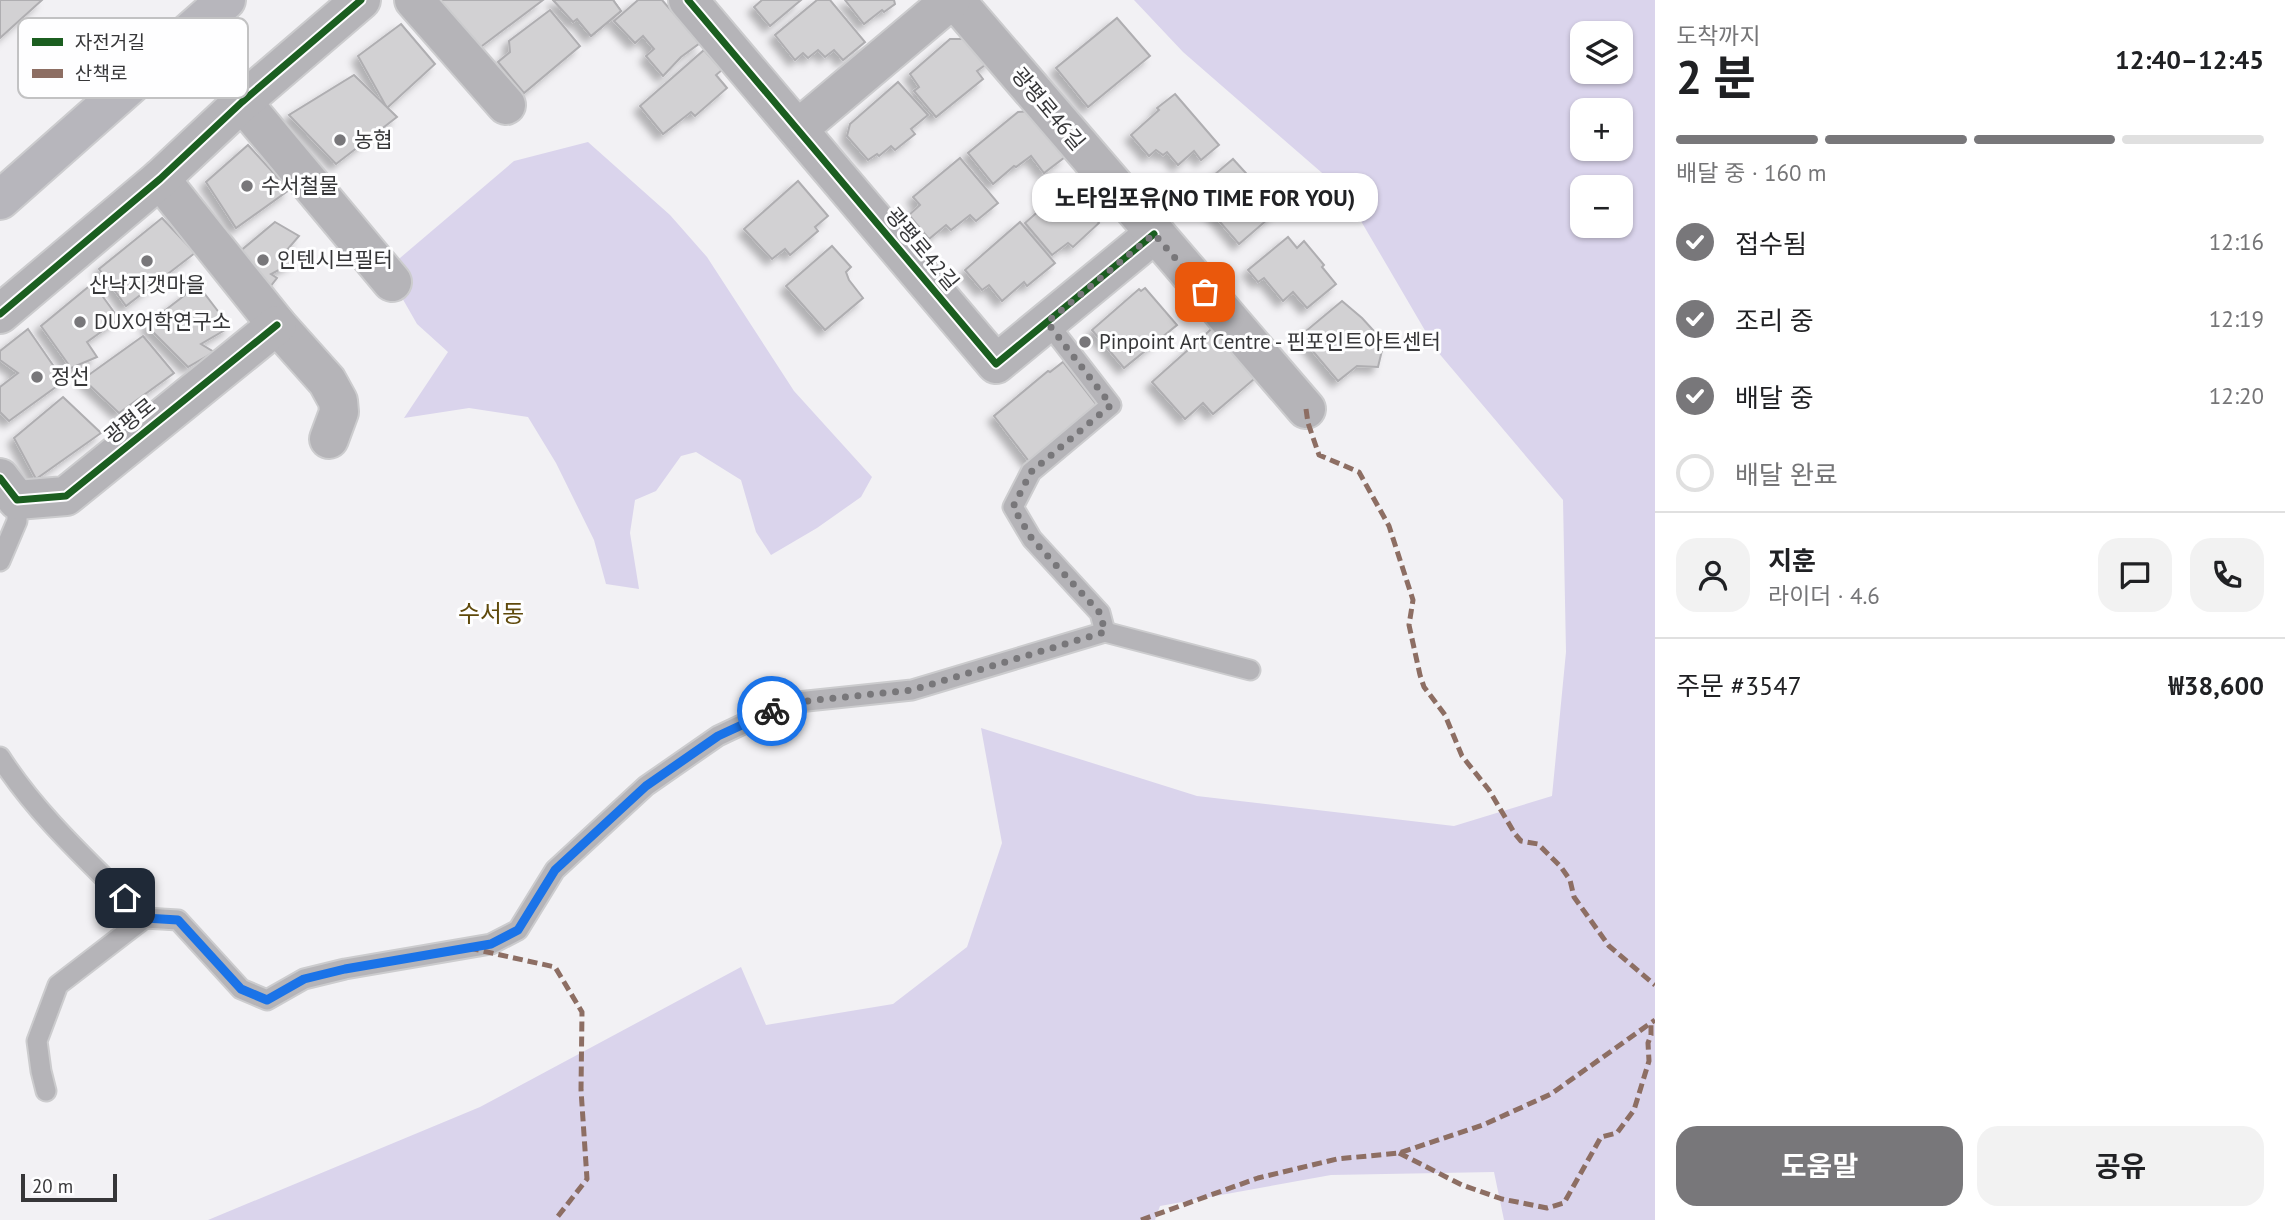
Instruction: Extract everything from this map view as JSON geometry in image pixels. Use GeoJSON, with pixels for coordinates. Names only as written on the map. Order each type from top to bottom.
{"type":"FeatureCollection","features":[{"type":"Feature","properties":{"kind":"main road"},"geometry":{"type":"LineString","coordinates":[[206,18],[226,0]]}},
{"type":"Feature","properties":{"kind":"main road"},"geometry":{"type":"LineString","coordinates":[[0,200],[115,98]]}},
{"type":"Feature","properties":{"kind":"street"},"geometry":{"type":"LineString","coordinates":[[248,97],[361,0]]}},
{"type":"Feature","properties":{"kind":"street"},"geometry":{"type":"LineString","coordinates":[[414,0],[506,105]]}},
{"type":"Feature","properties":{"kind":"street","name":"광평로42길"},"geometry":{"type":"LineString","coordinates":[[688,0],[996,364],[1154,234]]}},
{"type":"Feature","properties":{"kind":"street"},"geometry":{"type":"LineString","coordinates":[[798,129],[953,0]]}},
{"type":"Feature","properties":{"kind":"street","name":"광평로46길"},"geometry":{"type":"LineString","coordinates":[[953,0],[1306,409]]}},
{"type":"Feature","properties":{"kind":"street"},"geometry":{"type":"LineString","coordinates":[[0,314],[160,179],[247,98]]}},
{"type":"Feature","properties":{"kind":"street"},"geometry":{"type":"LineString","coordinates":[[242,102],[392,282]]}},
{"type":"Feature","properties":{"kind":"street"},"geometry":{"type":"LineString","coordinates":[[160,179],[276,325],[327,381],[338,401],[339,412],[329,439]]}},
{"type":"Feature","properties":{"kind":"street","name":"광평로"},"geometry":{"type":"LineString","coordinates":[[9,489],[66,496],[276,325]]}},
{"type":"Feature","properties":{"kind":"lane"},"geometry":{"type":"LineString","coordinates":[[1047,322],[1111,405],[1031,472],[1013,507],[1032,539],[1100,613],[1105,632]]}},
{"type":"Feature","properties":{"kind":"lane"},"geometry":{"type":"LineString","coordinates":[[0,561],[17,521],[9,489]]}},
{"type":"Feature","properties":{"kind":"lane"},"geometry":{"type":"LineString","coordinates":[[46,1090],[37,1041],[58,985],[145,918],[178,920],[241,989],[267,1000],[304,979],[335,971],[491,944],[518,930],[555,870],[646,786],[718,736],[788,703],[912,690],[1105,632],[1251,670]]}},
{"type":"Feature","properties":{"kind":"lane"},"geometry":{"type":"LineString","coordinates":[[0,757],[11,775],[47,818],[145,918]]}},
{"type":"Feature","properties":{"kind":"shaded area"},"geometry":{"type":"Polygon","coordinates":[[[1134,0],[1655,0],[1655,1220],[1504,1220],[1494,1172],[1331,1175],[1160,1206],[1155,1220],[208,1220],[480,1107],[741,967],[766,1025],[893,1004],[967,947],[1002,843],[981,728],[1197,796],[1454,826],[1552,796],[1566,652],[1563,500],[1437,351],[1344,192],[1183,52],[1134,0]]]}},
{"type":"Feature","properties":{"kind":"shaded area"},"geometry":{"type":"Polygon","coordinates":[[[588,142],[670,215],[707,257],[794,391],[872,477],[861,497],[817,528],[771,555],[756,532],[741,480],[696,452],[681,456],[656,491],[635,500],[630,533],[639,589],[606,584],[594,540],[556,463],[528,417],[469,408],[404,418],[448,352],[417,324],[389,275],[400,258],[514,161],[588,142]]]}},
{"type":"Feature","properties":{"kind":"building"},"geometry":{"type":"Polygon","coordinates":[[[0,0],[42,0],[22,18],[18,18],[18,22],[0,38],[0,0]]]}},
{"type":"Feature","properties":{"kind":"building"},"geometry":{"type":"Polygon","coordinates":[[[432,0],[543,0],[478,49],[432,0]]]}},
{"type":"Feature","properties":{"kind":"building"},"geometry":{"type":"Polygon","coordinates":[[[553,0],[613,0],[621,11],[591,36],[577,19],[573,22],[553,0]]]}},
{"type":"Feature","properties":{"kind":"building"},"geometry":{"type":"Polygon","coordinates":[[[553,0],[613,0],[621,11],[591,36],[577,19],[573,22],[553,0]]]}},
{"type":"Feature","properties":{"kind":"building"},"geometry":{"type":"Polygon","coordinates":[[[638,0],[662,0],[700,43],[681,57],[663,76],[646,56],[654,49],[643,36],[635,43],[614,21],[638,0]]]}},
{"type":"Feature","properties":{"kind":"building"},"geometry":{"type":"Polygon","coordinates":[[[762,0],[801,0],[770,26],[754,7],[762,0]]]}},
{"type":"Feature","properties":{"kind":"building"},"geometry":{"type":"Polygon","coordinates":[[[817,0],[830,0],[865,42],[843,60],[834,50],[825,57],[818,50],[808,58],[803,53],[795,60],[775,35],[817,0]]]}},
{"type":"Feature","properties":{"kind":"building"},"geometry":{"type":"Polygon","coordinates":[[[845,0],[894,0],[895,4],[864,24],[845,0]]]}},
{"type":"Feature","properties":{"kind":"building"},"geometry":{"type":"Polygon","coordinates":[[[550,10],[580,46],[524,93],[498,62],[510,52],[509,41],[550,10]]]}},
{"type":"Feature","properties":{"kind":"building"},"geometry":{"type":"Polygon","coordinates":[[[1117,18],[1150,56],[1088,107],[1056,68],[1117,18]]]}},
{"type":"Feature","properties":{"kind":"building"},"geometry":{"type":"Polygon","coordinates":[[[401,24],[435,64],[387,108],[358,56],[401,24]]]}},
{"type":"Feature","properties":{"kind":"building"},"geometry":{"type":"Polygon","coordinates":[[[950,39],[968,39],[992,60],[977,71],[983,79],[936,117],[914,91],[919,87],[910,74],[950,39]]]}},
{"type":"Feature","properties":{"kind":"building"},"geometry":{"type":"Polygon","coordinates":[[[704,50],[722,70],[716,75],[727,88],[695,116],[691,112],[663,134],[640,106],[704,50]]]}},
{"type":"Feature","properties":{"kind":"building","name":"농협"},"geometry":{"type":"Polygon","coordinates":[[[354,75],[397,117],[336,164],[289,115],[354,75]]]}},
{"type":"Feature","properties":{"kind":"building"},"geometry":{"type":"Polygon","coordinates":[[[898,82],[928,115],[911,129],[915,134],[895,150],[891,146],[879,156],[877,154],[868,160],[847,136],[850,124],[898,82]]]}},
{"type":"Feature","properties":{"kind":"building"},"geometry":{"type":"Polygon","coordinates":[[[1175,94],[1219,145],[1201,160],[1194,151],[1178,165],[1167,152],[1163,155],[1156,150],[1149,156],[1131,135],[1175,94]]]}},
{"type":"Feature","properties":{"kind":"building"},"geometry":{"type":"Polygon","coordinates":[[[1032,111],[1065,157],[1044,173],[1031,156],[993,184],[968,153],[1018,112],[1032,111]]]}},
{"type":"Feature","properties":{"kind":"building","name":"수서철물"},"geometry":{"type":"Polygon","coordinates":[[[248,145],[289,190],[236,228],[206,182],[248,145]]]}},
{"type":"Feature","properties":{"kind":"building"},"geometry":{"type":"Polygon","coordinates":[[[960,158],[998,203],[976,221],[970,215],[951,230],[946,225],[929,239],[909,215],[920,205],[913,197],[960,158]]]}},
{"type":"Feature","properties":{"kind":"building"},"geometry":{"type":"Polygon","coordinates":[[[1233,159],[1254,182],[1252,186],[1275,213],[1239,244],[1194,192],[1233,159]]]}},
{"type":"Feature","properties":{"kind":"building"},"geometry":{"type":"Polygon","coordinates":[[[1086,180],[1108,207],[1095,218],[1099,223],[1073,247],[1068,243],[1052,255],[1025,223],[1069,184],[1074,190],[1086,180]]]}},
{"type":"Feature","properties":{"kind":"building"},"geometry":{"type":"Polygon","coordinates":[[[798,181],[828,216],[815,227],[818,231],[790,255],[785,249],[772,259],[744,229],[798,181]]]}},
{"type":"Feature","properties":{"kind":"building","name":"산낙지갯마을"},"geometry":{"type":"Polygon","coordinates":[[[162,218],[195,253],[126,306],[99,269],[162,218]]]}},
{"type":"Feature","properties":{"kind":"building","name":"인텐시브필터"},"geometry":{"type":"Polygon","coordinates":[[[275,222],[299,236],[286,251],[294,262],[271,274],[277,278],[263,296],[232,258],[275,222]]]}},
{"type":"Feature","properties":{"kind":"building"},"geometry":{"type":"Polygon","coordinates":[[[1020,222],[1055,263],[1027,286],[1024,282],[1002,301],[989,285],[982,290],[965,270],[1020,222]]]}},
{"type":"Feature","properties":{"kind":"building"},"geometry":{"type":"Polygon","coordinates":[[[1288,237],[1297,248],[1304,241],[1336,284],[1307,308],[1293,292],[1283,301],[1264,278],[1258,282],[1248,270],[1288,237]]]}},
{"type":"Feature","properties":{"kind":"building"},"geometry":{"type":"Polygon","coordinates":[[[832,246],[851,267],[846,272],[849,280],[863,298],[825,330],[786,286],[832,246]]]}},
{"type":"Feature","properties":{"kind":"building","name":"DUX어학연구소"},"geometry":{"type":"Polygon","coordinates":[[[93,283],[119,319],[87,342],[97,357],[71,368],[41,326],[93,283]]]}},
{"type":"Feature","properties":{"kind":"building"},"geometry":{"type":"Polygon","coordinates":[[[198,285],[230,327],[201,344],[214,352],[188,367],[146,325],[198,285]]]}},
{"type":"Feature","properties":{"kind":"building"},"geometry":{"type":"Polygon","coordinates":[[[1145,288],[1177,325],[1124,368],[1092,330],[1139,289],[1141,291],[1145,288]]]}},
{"type":"Feature","properties":{"kind":"building"},"geometry":{"type":"Polygon","coordinates":[[[1342,301],[1384,342],[1378,367],[1357,366],[1338,381],[1300,336],[1342,301]]]}},
{"type":"Feature","properties":{"kind":"building"},"geometry":{"type":"Polygon","coordinates":[[[1217,324],[1260,374],[1213,414],[1203,403],[1185,419],[1152,382],[1217,324]]]}},
{"type":"Feature","properties":{"kind":"building","name":"정선"},"geometry":{"type":"Polygon","coordinates":[[[28,329],[64,381],[9,421],[0,412],[0,387],[18,373],[0,360],[0,351],[28,329]]]}},
{"type":"Feature","properties":{"kind":"building"},"geometry":{"type":"Polygon","coordinates":[[[143,336],[174,373],[119,413],[83,379],[143,336]]]}},
{"type":"Feature","properties":{"kind":"building"},"geometry":{"type":"Polygon","coordinates":[[[1063,362],[1099,408],[1031,464],[994,416],[1048,371],[1063,362]]]}},
{"type":"Feature","properties":{"kind":"building"},"geometry":{"type":"Polygon","coordinates":[[[63,397],[101,433],[36,479],[14,438],[63,397]]]}},
{"type":"Feature","properties":{"kind":"marked path"},"geometry":{"type":"LineString","coordinates":[[1306,409],[1319,455],[1359,472],[1389,526],[1413,600],[1409,625],[1420,675],[1424,687],[1445,715],[1462,756],[1489,790],[1521,841],[1538,844],[1561,867],[1570,880],[1574,897],[1609,946],[1655,985]]}},
{"type":"Feature","properties":{"kind":"marked path"},"geometry":{"type":"LineString","coordinates":[[469,948],[555,967],[582,1012],[581,1090],[587,1179],[555,1220]]}},
{"type":"Feature","properties":{"kind":"marked path"},"geometry":{"type":"LineString","coordinates":[[1141,1220],[1258,1178],[1337,1159],[1399,1153],[1483,1125],[1551,1094],[1655,1020]]}},
{"type":"Feature","properties":{"kind":"marked path"},"geometry":{"type":"LineString","coordinates":[[1399,1153],[1462,1185],[1502,1199],[1547,1208],[1564,1203],[1601,1137],[1617,1133],[1634,1110],[1649,1061],[1651,1023]]}},
{"type":"Feature","properties":{"kind":"cycle path"},"geometry":{"type":"LineString","coordinates":[[248,97],[361,0]]}},
{"type":"Feature","properties":{"kind":"cycle path"},"geometry":{"type":"LineString","coordinates":[[688,0],[996,364],[1154,234]]}},
{"type":"Feature","properties":{"kind":"cycle path"},"geometry":{"type":"LineString","coordinates":[[0,314],[160,179],[247,98]]}},
{"type":"Feature","properties":{"kind":"cycle path"},"geometry":{"type":"LineString","coordinates":[[0,478],[17,500],[66,496],[277,325]]}},
{"type":"Feature","properties":{"kind":"way so far"},"geometry":{"type":"LineString","coordinates":[[772,711],[788,703],[912,690],[1105,632],[1100,613],[1032,539],[1013,507],[1031,472],[1111,405],[1047,322],[1154,234],[1205,292]]}},
{"type":"Feature","properties":{"kind":"place","name":"농협"},"geometry":{"type":"Point","coordinates":[340,140]}},
{"type":"Feature","properties":{"kind":"place","name":"수서철물"},"geometry":{"type":"Point","coordinates":[247,186]}},
{"type":"Feature","properties":{"kind":"place","name":"인텐시브필터"},"geometry":{"type":"Point","coordinates":[263,260]}},
{"type":"Feature","properties":{"kind":"place","name":"산낙지갯마을"},"geometry":{"type":"Point","coordinates":[147,261]}},
{"type":"Feature","properties":{"kind":"place","name":"노타임포유(NO TIME FOR YOU)"},"geometry":{"type":"Point","coordinates":[1205,292]}},
{"type":"Feature","properties":{"kind":"place","name":"DUX어학연구소"},"geometry":{"type":"Point","coordinates":[80,322]}},
{"type":"Feature","properties":{"kind":"place","name":"Pinpoint Art Centre - 핀포인트아트센터"},"geometry":{"type":"Point","coordinates":[1085,342]}},
{"type":"Feature","properties":{"kind":"place","name":"정선"},"geometry":{"type":"Point","coordinates":[37,377]}},
{"type":"Feature","properties":{"kind":"district","name":"수서동"},"geometry":{"type":"Point","coordinates":[491,614]}},
{"type":"Feature","properties":{"kind":"route"},"geometry":{"type":"LineString","coordinates":[[125,898],[145,918],[178,920],[241,989],[267,1000],[304,979],[345,969],[491,944],[518,930],[555,870],[646,786],[718,736],[772,711]]}}]}
